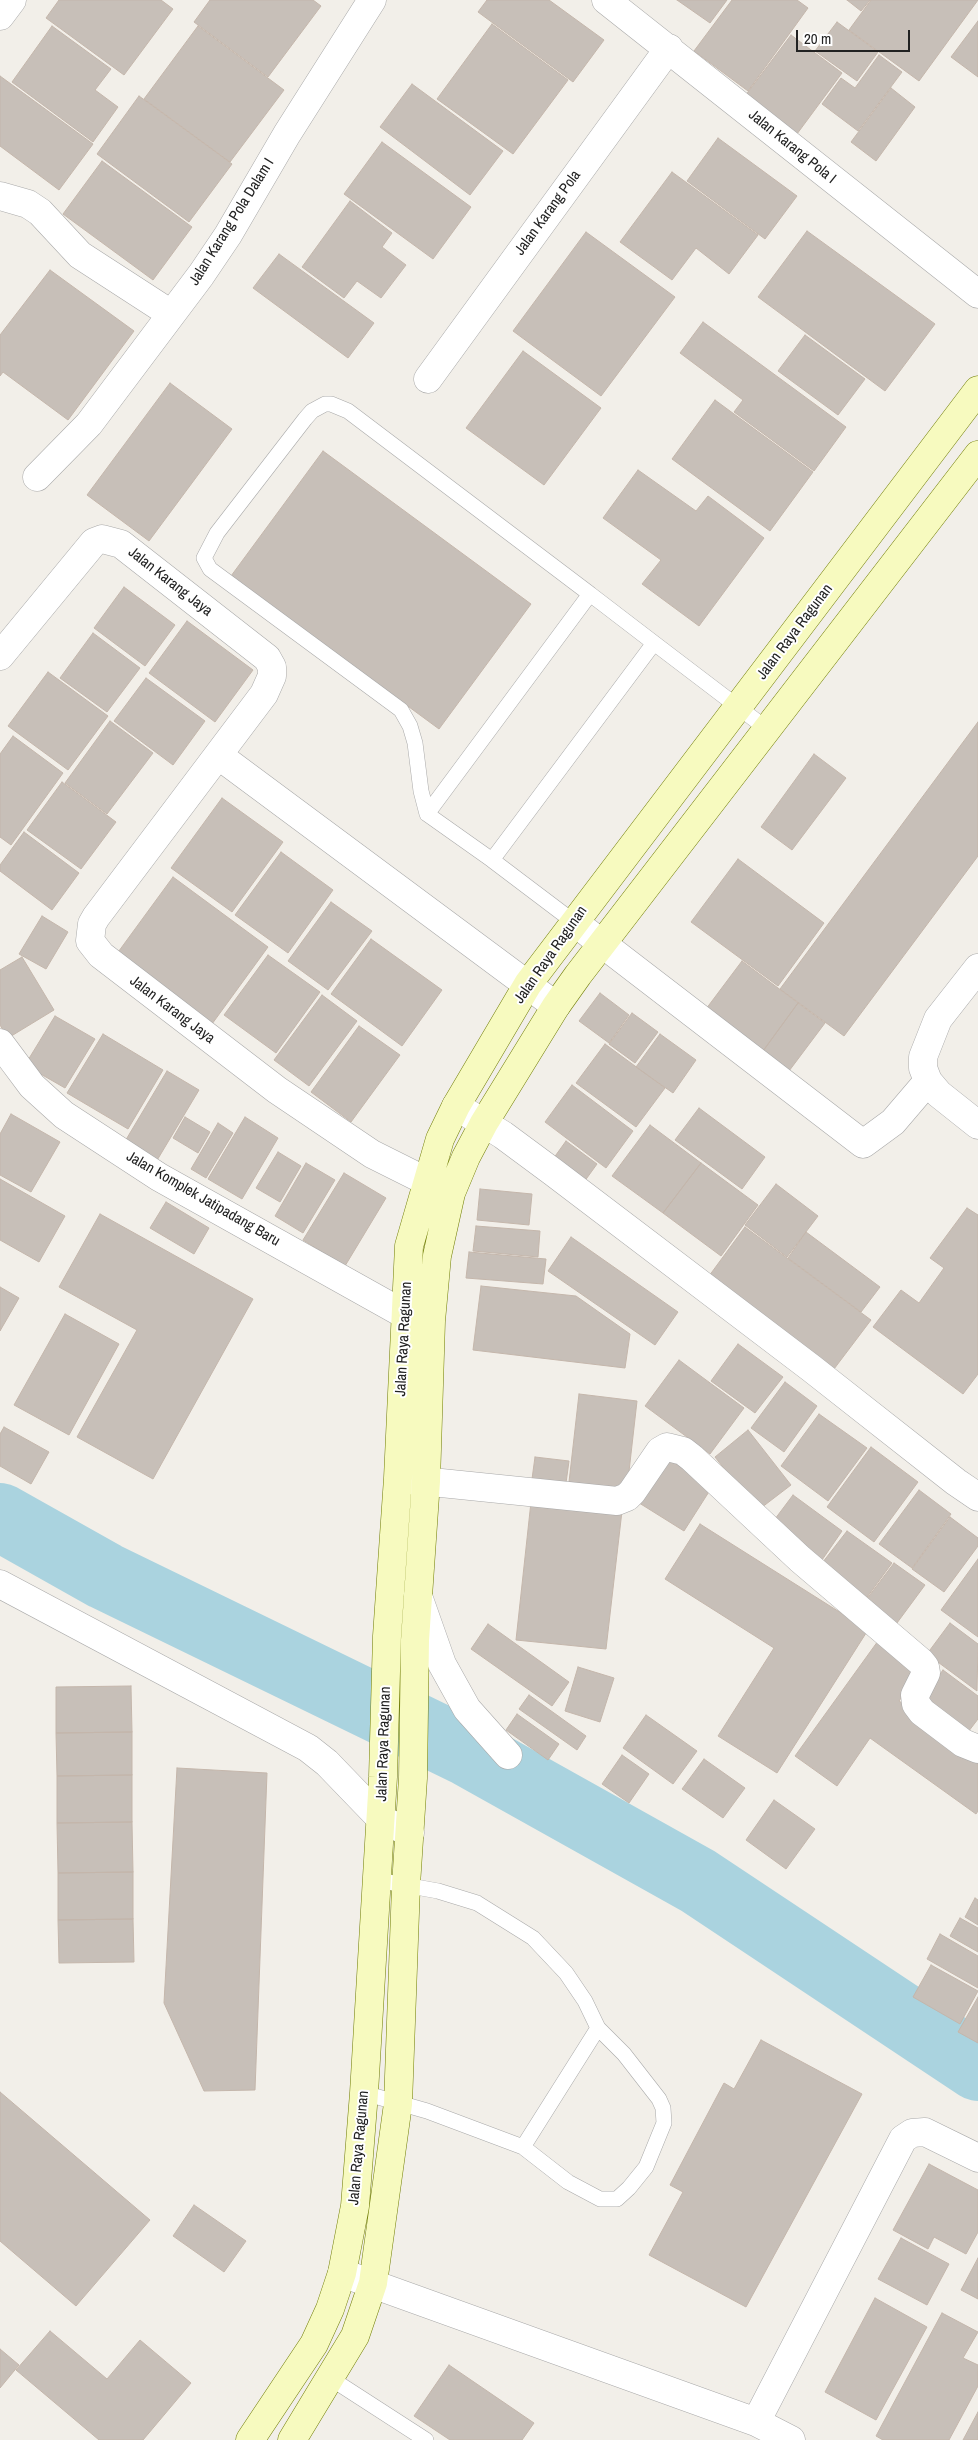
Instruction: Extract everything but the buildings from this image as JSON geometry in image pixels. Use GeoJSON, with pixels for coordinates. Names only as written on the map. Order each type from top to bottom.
{"type":"FeatureCollection","features":[{"type":"Feature","properties":{"kind":"main road","name":"Jalan Raya Ragunan"},"geometry":{"type":"LineString","coordinates":[[250,2440],[314,2344],[330,2309],[342,2273],[355,2206],[381,1819],[387,1636],[398,1478],[404,1314],[409,1246],[440,1139],[456,1106],[528,984],[978,390]]}},
{"type":"Feature","properties":{"kind":"main road","name":"Jalan Raya Ragunan"},"geometry":{"type":"LineString","coordinates":[[292,2440],[355,2336],[373,2283],[398,2104],[406,1885],[413,1778],[415,1640],[426,1480],[431,1321],[436,1256],[451,1194],[466,1158],[484,1123],[556,1006],[602,943],[978,455]]}},
{"type":"Feature","properties":{"kind":"street"},"geometry":{"type":"LineString","coordinates":[[0,16],[12,0]]}},
{"type":"Feature","properties":{"kind":"street","name":"Jalan Karang Pola Dalam I"},"geometry":{"type":"LineString","coordinates":[[37,476],[89,424],[228,235],[286,134],[372,0]]}},
{"type":"Feature","properties":{"kind":"street","name":"Jalan Karang Pola I"},"geometry":{"type":"LineString","coordinates":[[606,0],[978,294]]}},
{"type":"Feature","properties":{"kind":"street","name":"Jalan Karang Pola"},"geometry":{"type":"LineString","coordinates":[[428,379],[669,48]]}},
{"type":"Feature","properties":{"kind":"street"},"geometry":{"type":"LineString","coordinates":[[0,196],[28,204],[40,212],[80,255],[171,314]]}},
{"type":"Feature","properties":{"kind":"street","name":"Jalan Karang Jaya"},"geometry":{"type":"LineString","coordinates":[[0,656],[94,542],[106,539],[121,544],[267,658],[272,667],[272,676],[264,694],[96,917],[89,936],[92,946],[101,955],[277,1090],[372,1154],[451,1194]]}},
{"type":"Feature","properties":{"kind":"street"},"geometry":{"type":"LineString","coordinates":[[218,755],[556,1006]]}},
{"type":"Feature","properties":{"kind":"street"},"geometry":{"type":"LineString","coordinates":[[574,922],[862,1144],[893,1122],[928,1081]]}},
{"type":"Feature","properties":{"kind":"street"},"geometry":{"type":"LineString","coordinates":[[978,968],[938,1019],[923,1057],[923,1068],[928,1081],[940,1094],[978,1125]]}},
{"type":"Feature","properties":{"kind":"street","name":"Jalan Komplek Jatipadang Baru"},"geometry":{"type":"LineString","coordinates":[[3,1056],[64,1115],[159,1176],[404,1314],[431,1321]]}},
{"type":"Feature","properties":{"kind":"street"},"geometry":{"type":"LineString","coordinates":[[456,1106],[484,1123],[554,1172],[978,1497]]}},
{"type":"Feature","properties":{"kind":"street"},"geometry":{"type":"LineString","coordinates":[[398,1478],[617,1501],[627,1497],[632,1492],[660,1452],[666,1447],[672,1447],[692,1458],[800,1559],[922,1662],[926,1667],[926,1673],[915,1695],[916,1704],[922,1712],[963,1743],[978,1749]]}},
{"type":"Feature","properties":{"kind":"street"},"geometry":{"type":"LineString","coordinates":[[0,1584],[308,1748],[327,1763],[381,1819],[410,1833]]}},
{"type":"Feature","properties":{"kind":"street"},"geometry":{"type":"LineString","coordinates":[[418,1596],[442,1664],[467,1709],[508,1756]]}},
{"type":"Feature","properties":{"kind":"street"},"geometry":{"type":"LineString","coordinates":[[756,2422],[904,2139],[912,2132],[925,2132],[978,2158]]}},
{"type":"Feature","properties":{"kind":"street"},"geometry":{"type":"LineString","coordinates":[[342,2273],[756,2422],[791,2440]]}},
{"type":"Feature","properties":{"kind":"lane"},"geometry":{"type":"LineString","coordinates":[[574,922],[427,814],[421,791],[415,743],[404,716],[210,569],[204,558],[217,533],[305,419],[320,406],[332,404],[348,412],[767,730]]}},
{"type":"Feature","properties":{"kind":"lane"},"geometry":{"type":"LineString","coordinates":[[427,814],[590,594]]}},
{"type":"Feature","properties":{"kind":"lane"},"geometry":{"type":"LineString","coordinates":[[492,860],[654,643]]}},
{"type":"Feature","properties":{"kind":"lane"},"geometry":{"type":"LineString","coordinates":[[364,2093],[427,2111],[524,2148],[568,2182],[600,2199],[617,2199],[646,2167],[664,2123],[663,2108],[624,2054],[598,2028],[585,2001],[566,1973],[533,1938],[477,1903],[438,1891],[377,1880]]}},
{"type":"Feature","properties":{"kind":"lane"},"geometry":{"type":"LineString","coordinates":[[524,2148],[598,2028]]}},
{"type":"Feature","properties":{"kind":"lane"},"geometry":{"type":"LineString","coordinates":[[330,2378],[426,2440]]}},
{"type":"Feature","properties":{"kind":"waterway"},"geometry":{"type":"LineString","coordinates":[[0,1517],[105,1576],[469,1753],[698,1881],[978,2067]]}}]}
